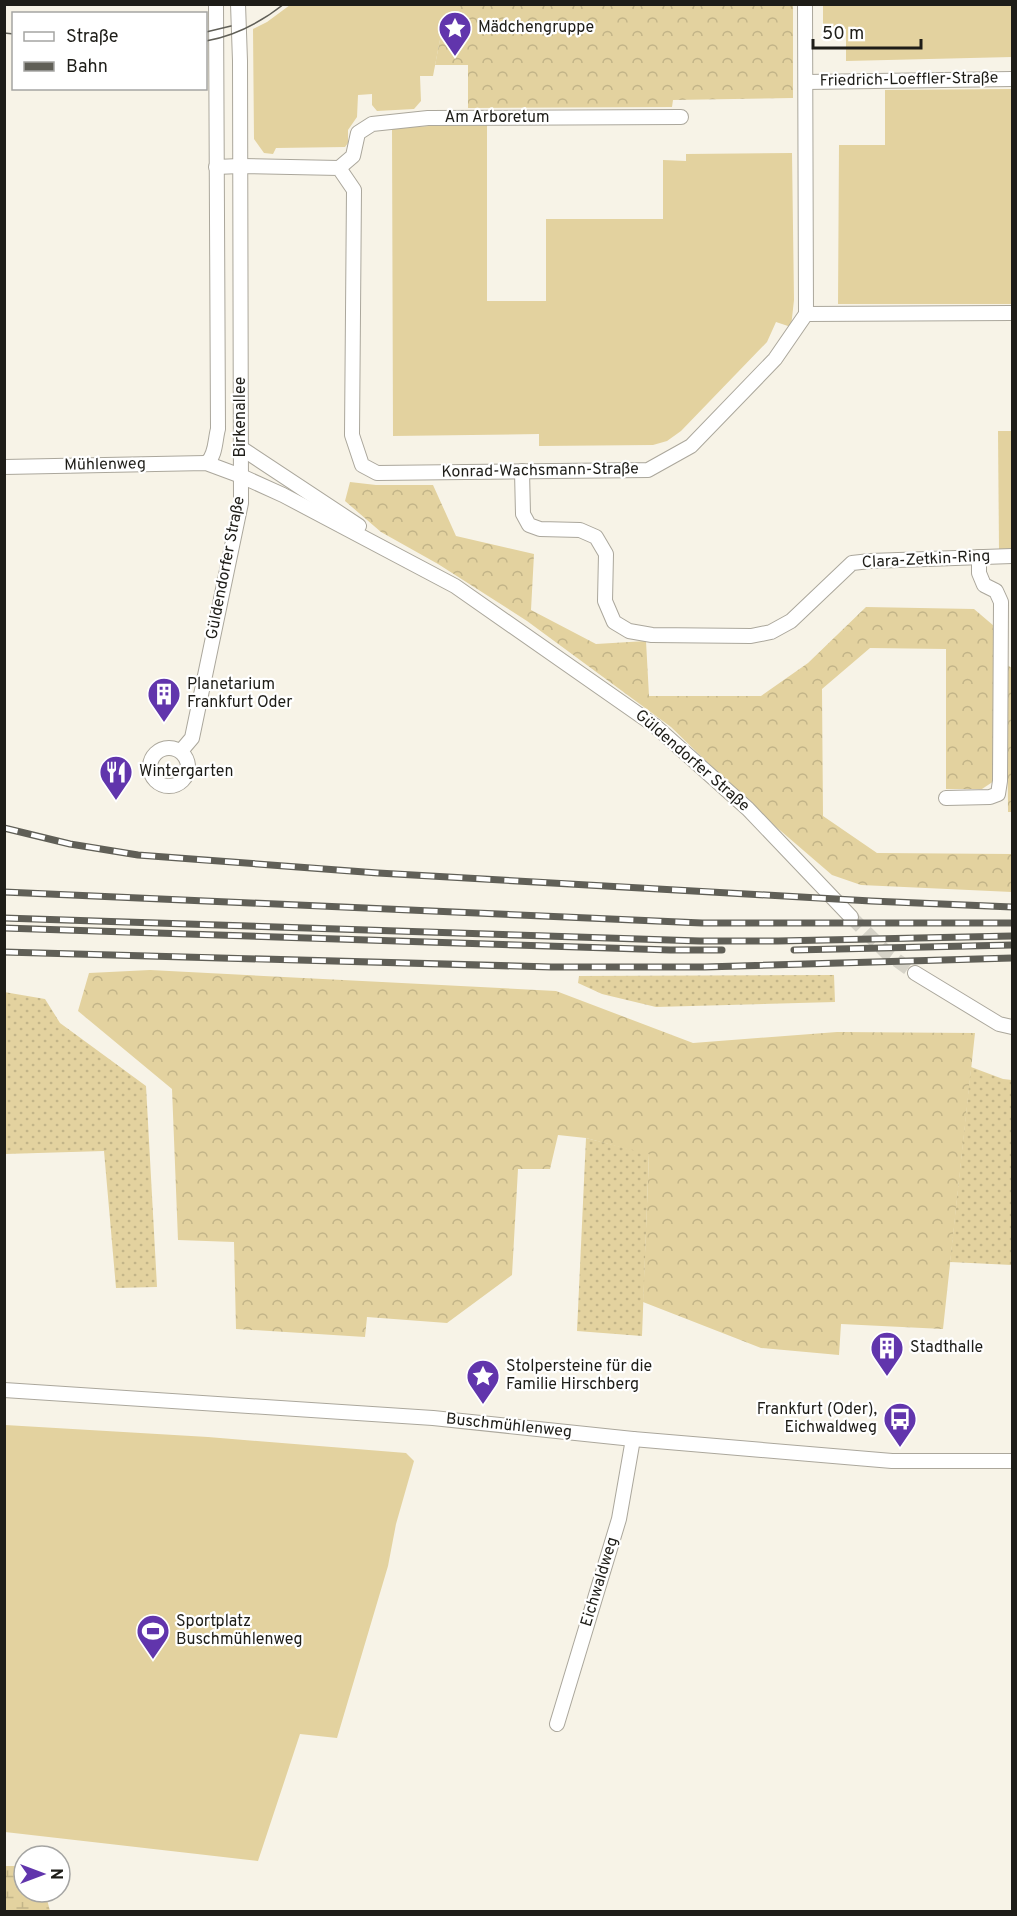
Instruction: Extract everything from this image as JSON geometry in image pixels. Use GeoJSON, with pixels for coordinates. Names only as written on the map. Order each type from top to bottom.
{"type":"FeatureCollection","features":[{"type":"Feature","properties":{"kind":"street","name":"Birkenallee"},"geometry":{"type":"LineString","coordinates":[[216,4],[218,429],[212,456],[206,463],[240,476],[238,4]]}},
{"type":"Feature","properties":{"kind":"street"},"geometry":{"type":"LineString","coordinates":[[805,4],[806,314],[1012,313]]}},
{"type":"Feature","properties":{"kind":"street","name":"Friedrich-Loeffler-Straße"},"geometry":{"type":"LineString","coordinates":[[806,82],[1012,79]]}},
{"type":"Feature","properties":{"kind":"street","name":"Am Arboretum"},"geometry":{"type":"LineString","coordinates":[[339,168],[353,156],[358,133],[372,124],[428,118],[681,117]]}},
{"type":"Feature","properties":{"kind":"street"},"geometry":{"type":"LineString","coordinates":[[216,167],[339,168]]}},
{"type":"Feature","properties":{"kind":"street","name":"Konrad-Wachsmann-Straße"},"geometry":{"type":"LineString","coordinates":[[339,168],[354,190],[352,435],[362,465],[377,473],[648,470],[691,446],[775,359],[806,314]]}},
{"type":"Feature","properties":{"kind":"street","name":"Güldendorfer Straße"},"geometry":{"type":"LineString","coordinates":[[241,448],[423,568]]}},
{"type":"Feature","properties":{"kind":"street","name":"Mühlenweg"},"geometry":{"type":"LineString","coordinates":[[4,467],[206,463]]}},
{"type":"Feature","properties":{"kind":"street","name":"Clara-Zetkin-Ring"},"geometry":{"type":"LineString","coordinates":[[522,471],[523,514],[529,525],[540,529],[580,530],[596,537],[606,554],[605,601],[614,622],[630,631],[652,634],[751,636],[771,632],[791,621],[852,563],[1012,556]]}},
{"type":"Feature","properties":{"kind":"street","name":"Güldendorfer Straße"},"geometry":{"type":"LineString","coordinates":[[181,752],[192,738],[241,503],[240,476],[283,495],[455,586],[654,725],[748,809],[851,917]]}},
{"type":"Feature","properties":{"kind":"street"},"geometry":{"type":"LineString","coordinates":[[946,798],[990,797],[998,794],[1000,781],[1001,602],[996,591],[984,585],[979,573],[979,557]]}},
{"type":"Feature","properties":{"kind":"street"},"geometry":{"type":"LineString","coordinates":[[915,972],[999,1024],[1012,1028]]}},
{"type":"Feature","properties":{"kind":"street","name":"Buschmühlenweg"},"geometry":{"type":"LineString","coordinates":[[4,1390],[433,1418],[892,1461],[1012,1461]]}},
{"type":"Feature","properties":{"kind":"street","name":"Eichwaldweg"},"geometry":{"type":"LineString","coordinates":[[557,1724],[619,1519],[633,1438]]}},
{"type":"Feature","properties":{"kind":"green space"},"geometry":{"type":"Polygon","coordinates":[[[459,4],[793,5],[793,98],[673,100],[672,107],[468,108],[468,65],[435,65],[443,24],[459,4]]]}},
{"type":"Feature","properties":{"kind":"green space"},"geometry":{"type":"Polygon","coordinates":[[[290,5],[459,5],[443,24],[433,76],[420,76],[421,101],[414,109],[377,111],[372,105],[372,94],[358,95],[357,117],[348,130],[348,143],[345,147],[276,148],[273,154],[264,153],[254,139],[253,29],[290,5]]]}},
{"type":"Feature","properties":{"kind":"green space"},"geometry":{"type":"Polygon","coordinates":[[[823,5],[1012,5],[1012,57],[846,61],[846,29],[823,29],[823,5]]]}},
{"type":"Feature","properties":{"kind":"green space"},"geometry":{"type":"Polygon","coordinates":[[[1012,89],[1012,304],[838,304],[839,145],[885,145],[885,90],[1012,89]]]}},
{"type":"Feature","properties":{"kind":"green space"},"geometry":{"type":"Polygon","coordinates":[[[487,123],[487,301],[546,301],[546,219],[663,219],[663,160],[686,161],[686,154],[792,153],[794,300],[791,327],[776,322],[767,342],[681,431],[667,441],[653,445],[539,446],[539,434],[393,436],[392,128],[487,123]]]}},
{"type":"Feature","properties":{"kind":"green space"},"geometry":{"type":"Polygon","coordinates":[[[998,431],[1012,431],[1012,549],[999,549],[998,431]]]}},
{"type":"Feature","properties":{"kind":"green space"},"geometry":{"type":"Polygon","coordinates":[[[350,482],[376,485],[433,485],[456,536],[534,554],[531,610],[596,644],[646,641],[649,696],[761,696],[808,663],[866,607],[974,609],[994,626],[994,781],[982,789],[946,789],[946,649],[870,648],[822,689],[823,816],[877,853],[1012,854],[1012,892],[861,885],[832,875],[752,806],[671,727],[527,621],[438,564],[381,532],[345,501],[350,482]]]}},
{"type":"Feature","properties":{"kind":"green space"},"geometry":{"type":"Polygon","coordinates":[[[1007,665],[1012,668],[1012,812],[1008,812],[1007,665]]]}},
{"type":"Feature","properties":{"kind":"green space"},"geometry":{"type":"Polygon","coordinates":[[[150,970],[556,991],[693,1043],[837,1032],[975,1033],[943,1329],[841,1324],[839,1355],[761,1348],[643,1302],[649,1155],[586,1138],[558,1135],[550,1169],[518,1169],[512,1275],[447,1323],[367,1317],[365,1337],[236,1329],[234,1242],[178,1240],[172,1089],[78,1011],[89,973],[150,970]]]}},
{"type":"Feature","properties":{"kind":"green space"},"geometry":{"type":"Polygon","coordinates":[[[834,975],[835,1002],[656,1007],[602,994],[578,983],[579,976],[834,975]]]}},
{"type":"Feature","properties":{"kind":"green space"},"geometry":{"type":"Polygon","coordinates":[[[4,992],[45,999],[60,1023],[146,1086],[157,1287],[116,1288],[104,1151],[5,1154],[4,992]]]}},
{"type":"Feature","properties":{"kind":"green space"},"geometry":{"type":"Polygon","coordinates":[[[971,1067],[1012,1080],[1012,1265],[950,1262],[971,1067]]]}},
{"type":"Feature","properties":{"kind":"green space"},"geometry":{"type":"Polygon","coordinates":[[[586,1138],[649,1154],[642,1336],[577,1331],[586,1138]]]}},
{"type":"Feature","properties":{"kind":"green space"},"geometry":{"type":"Polygon","coordinates":[[[5,1425],[208,1437],[406,1453],[414,1461],[396,1524],[388,1566],[337,1738],[300,1734],[258,1861],[5,1832],[5,1425]]]}},
{"type":"Feature","properties":{"kind":"green space"},"geometry":{"type":"Polygon","coordinates":[[[5,1866],[12,1866],[12,1904],[48,1904],[50,1911],[5,1911],[5,1866]]]}},
{"type":"Feature","properties":{"kind":"tunnel"},"geometry":{"type":"LineString","coordinates":[[851,917],[888,954],[915,973]]}},
{"type":"Feature","properties":{"kind":"tram line"},"geometry":{"type":"LineString","coordinates":[[207,41],[247,28],[284,4]]}},
{"type":"Feature","properties":{"kind":"tram line"},"geometry":{"type":"LineString","coordinates":[[207,32],[231,26]]}},
{"type":"Feature","properties":{"kind":"tram line"},"geometry":{"type":"LineString","coordinates":[[4,33],[12,34]]}},
{"type":"Feature","properties":{"kind":"railway"},"geometry":{"type":"LineString","coordinates":[[4,828],[70,844],[138,855],[378,873],[1012,907]]}},
{"type":"Feature","properties":{"kind":"railway"},"geometry":{"type":"LineString","coordinates":[[4,892],[702,923],[1012,923]]}},
{"type":"Feature","properties":{"kind":"railway"},"geometry":{"type":"LineString","coordinates":[[4,918],[700,941],[1012,936]]}},
{"type":"Feature","properties":{"kind":"railway"},"geometry":{"type":"LineString","coordinates":[[4,928],[722,950]]}},
{"type":"Feature","properties":{"kind":"railway"},"geometry":{"type":"LineString","coordinates":[[794,950],[1012,945]]}},
{"type":"Feature","properties":{"kind":"railway"},"geometry":{"type":"LineString","coordinates":[[4,952],[551,967],[705,967],[1012,958]]}},
{"type":"Feature","properties":{"kind":"place","name":"Mädchengruppe"},"geometry":{"type":"Point","coordinates":[455,57]}},
{"type":"Feature","properties":{"kind":"place","name":"Planetarium Frankfurt Oder"},"geometry":{"type":"Point","coordinates":[164,723]}},
{"type":"Feature","properties":{"kind":"place","name":"Wintergarten"},"geometry":{"type":"Point","coordinates":[116,801]}},
{"type":"Feature","properties":{"kind":"place","name":"Stadthalle"},"geometry":{"type":"Point","coordinates":[887,1377]}},
{"type":"Feature","properties":{"kind":"place","name":"Stolpersteine für die Familie Hirschberg"},"geometry":{"type":"Point","coordinates":[483,1405]}},
{"type":"Feature","properties":{"kind":"place","name":"Frankfurt (Oder), Eichwaldweg"},"geometry":{"type":"Point","coordinates":[900,1448]}},
{"type":"Feature","properties":{"kind":"place","name":"Sportplatz Buschmühlenweg"},"geometry":{"type":"Point","coordinates":[153,1660]}}]}
